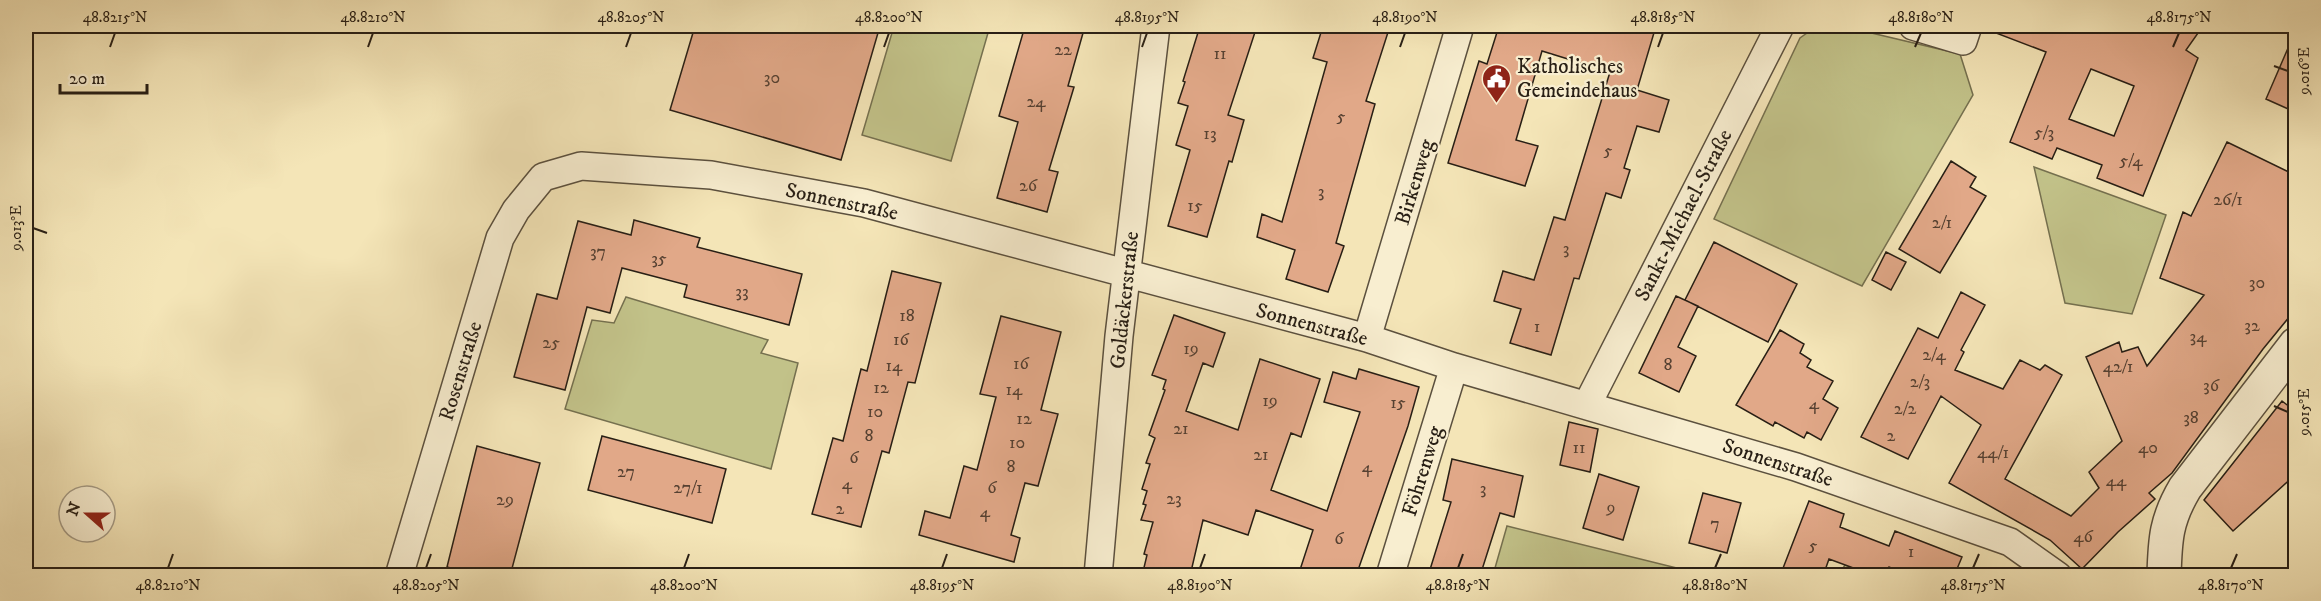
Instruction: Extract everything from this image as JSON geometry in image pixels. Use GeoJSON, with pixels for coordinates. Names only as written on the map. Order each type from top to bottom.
{"type":"FeatureCollection","features":[{"type":"Feature","properties":{"kind":"street","name":"Goldäckerstraße"},"geometry":{"type":"LineString","coordinates":[[1098,576],[1127,273],[1156,26]]}},
{"type":"Feature","properties":{"kind":"street","name":"Birkenweg"},"geometry":{"type":"LineString","coordinates":[[1367,338],[1460,26]]}},
{"type":"Feature","properties":{"kind":"street","name":"Sankt-Michael-Straße"},"geometry":{"type":"LineString","coordinates":[[1587,405],[1780,26]]}},
{"type":"Feature","properties":{"kind":"street"},"geometry":{"type":"LineString","coordinates":[[1913,26],[1963,41],[1968,26]]}},
{"type":"Feature","properties":{"kind":"street","name":"Sonnenstraße"},"geometry":{"type":"LineString","coordinates":[[543,177],[581,166],[711,175],[864,203],[1367,338],[1454,367],[1796,467],[2010,542],[2058,576]]}},
{"type":"Feature","properties":{"kind":"street","name":"Rosenstraße"},"geometry":{"type":"LineString","coordinates":[[399,576],[500,238],[516,210],[543,177]]}},
{"type":"Feature","properties":{"kind":"street"},"geometry":{"type":"LineString","coordinates":[[2164,576],[2165,540],[2173,508],[2185,488],[2295,344]]}},
{"type":"Feature","properties":{"kind":"street","name":"Föhrenweg"},"geometry":{"type":"LineString","coordinates":[[1390,576],[1454,367]]}},
{"type":"Feature","properties":{"kind":"green space"},"geometry":{"type":"Polygon","coordinates":[[[894,26],[990,26],[951,161],[862,135],[894,26]]]}},
{"type":"Feature","properties":{"kind":"green space"},"geometry":{"type":"Polygon","coordinates":[[[1817,26],[1842,26],[1960,54],[1973,95],[1862,286],[1714,219],[1800,38],[1817,26]]]}},
{"type":"Feature","properties":{"kind":"green space"},"geometry":{"type":"Polygon","coordinates":[[[2034,167],[2166,215],[2132,314],[2065,303],[2034,167]]]}},
{"type":"Feature","properties":{"kind":"green space"},"geometry":{"type":"Polygon","coordinates":[[[626,297],[768,340],[761,353],[798,363],[771,469],[565,409],[592,320],[614,323],[626,297]]]}},
{"type":"Feature","properties":{"kind":"green space"},"geometry":{"type":"Polygon","coordinates":[[[1507,526],[1705,575],[1493,575],[1507,526]]]}},
{"type":"Feature","properties":{"kind":"green space"},"geometry":{"type":"Polygon","coordinates":[[[1845,565],[1875,575],[1838,576],[1845,565]]]}},
{"type":"Feature","properties":{"kind":"building"},"geometry":{"type":"Polygon","coordinates":[[[695,26],[880,26],[841,160],[670,110],[695,26]]]}},
{"type":"Feature","properties":{"kind":"building"},"geometry":{"type":"Polygon","coordinates":[[[1025,26],[1085,26],[1068,86],[1074,87],[1049,170],[1058,172],[1047,212],[997,198],[1018,122],[999,116],[1025,26]]]}},
{"type":"Feature","properties":{"kind":"building"},"geometry":{"type":"Polygon","coordinates":[[[1200,26],[1257,26],[1228,115],[1244,120],[1232,162],[1229,161],[1207,237],[1168,226],[1190,150],[1176,145],[1188,106],[1178,103],[1200,26]]]}},
{"type":"Feature","properties":{"kind":"building"},"geometry":{"type":"Polygon","coordinates":[[[1323,26],[1390,26],[1366,101],[1375,104],[1336,243],[1344,246],[1328,292],[1286,279],[1295,250],[1257,237],[1262,214],[1282,222],[1327,62],[1313,58],[1323,26]]]}},
{"type":"Feature","properties":{"kind":"building"},"geometry":{"type":"Polygon","coordinates":[[[1499,26],[1656,26],[1637,90],[1669,100],[1659,132],[1637,126],[1624,168],[1630,170],[1621,198],[1606,193],[1579,279],[1574,278],[1551,355],[1510,343],[1521,309],[1494,301],[1503,271],[1534,280],[1554,217],[1565,220],[1610,72],[1542,51],[1516,140],[1538,146],[1525,186],[1448,163],[1479,61],[1487,64],[1499,26]]]}},
{"type":"Feature","properties":{"kind":"building"},"geometry":{"type":"Polygon","coordinates":[[[1983,26],[2203,26],[2186,50],[2198,58],[2143,196],[2097,178],[2102,165],[2057,148],[2052,159],[2010,142],[2046,52],[1983,28],[1983,26]],[[2091,69],[2069,119],[2114,136],[2134,86],[2091,69]]]}},
{"type":"Feature","properties":{"kind":"building"},"geometry":{"type":"Polygon","coordinates":[[[2295,32],[2295,112],[2266,99],[2295,32]]]}},
{"type":"Feature","properties":{"kind":"building"},"geometry":{"type":"Polygon","coordinates":[[[2227,142],[2295,175],[2295,310],[2263,349],[2172,473],[2149,493],[2155,499],[2082,569],[2050,540],[1949,483],[1981,425],[1941,396],[1908,459],[1861,437],[1918,328],[1938,338],[1961,292],[1985,305],[1961,350],[1964,352],[1955,370],[2003,389],[2020,360],[2040,370],[2045,365],[2062,375],[2005,479],[2071,516],[2099,488],[2089,472],[2122,441],[2086,357],[2119,342],[2122,352],[2138,347],[2147,366],[2204,295],[2160,278],[2183,212],[2191,216],[2227,142]]]}},
{"type":"Feature","properties":{"kind":"building"},"geometry":{"type":"Polygon","coordinates":[[[1951,161],[1976,177],[1970,187],[1986,196],[1940,273],[1899,249],[1951,161]]]}},
{"type":"Feature","properties":{"kind":"building"},"geometry":{"type":"Polygon","coordinates":[[[634,220],[700,238],[697,247],[802,274],[789,325],[684,297],[687,285],[622,268],[610,313],[587,307],[565,390],[514,377],[537,294],[557,299],[578,221],[631,235],[634,220]]]}},
{"type":"Feature","properties":{"kind":"building"},"geometry":{"type":"Polygon","coordinates":[[[1714,242],[1797,284],[1768,342],[1685,300],[1714,242]]]}},
{"type":"Feature","properties":{"kind":"building"},"geometry":{"type":"Polygon","coordinates":[[[1886,252],[1906,262],[1891,290],[1872,280],[1886,252]]]}},
{"type":"Feature","properties":{"kind":"building"},"geometry":{"type":"Polygon","coordinates":[[[892,271],[941,283],[915,383],[908,382],[889,453],[882,451],[861,527],[812,514],[833,438],[843,441],[861,369],[867,371],[892,271]]]}},
{"type":"Feature","properties":{"kind":"building"},"geometry":{"type":"Polygon","coordinates":[[[1676,296],[1698,306],[1678,347],[1696,356],[1679,392],[1639,373],[1676,296]]]}},
{"type":"Feature","properties":{"kind":"building"},"geometry":{"type":"Polygon","coordinates":[[[1174,315],[1225,333],[1213,367],[1203,363],[1186,411],[1238,430],[1260,359],[1320,379],[1301,437],[1291,433],[1271,490],[1327,511],[1360,412],[1324,402],[1333,372],[1356,379],[1359,369],[1419,387],[1408,426],[1356,576],[1298,576],[1313,530],[1256,510],[1248,535],[1203,520],[1190,576],[1142,576],[1147,555],[1144,554],[1153,522],[1141,520],[1146,505],[1143,504],[1147,491],[1142,489],[1150,464],[1146,463],[1155,438],[1149,435],[1165,390],[1163,389],[1166,380],[1152,375],[1174,315]]]}},
{"type":"Feature","properties":{"kind":"building"},"geometry":{"type":"Polygon","coordinates":[[[1001,316],[1061,332],[1041,410],[1058,414],[1038,486],[1025,483],[1011,535],[1020,538],[1014,562],[919,535],[925,511],[950,518],[964,466],[977,470],[996,397],[980,394],[1001,316]]]}},
{"type":"Feature","properties":{"kind":"building"},"geometry":{"type":"Polygon","coordinates":[[[1780,330],[1804,344],[1800,353],[1811,360],[1807,367],[1833,381],[1823,399],[1838,408],[1821,440],[1807,432],[1804,438],[1775,422],[1773,426],[1736,405],[1780,330]]]}},
{"type":"Feature","properties":{"kind":"building"},"geometry":{"type":"Polygon","coordinates":[[[2282,401],[2295,411],[2295,475],[2233,531],[2204,500],[2282,401]]]}},
{"type":"Feature","properties":{"kind":"building"},"geometry":{"type":"Polygon","coordinates":[[[1569,422],[1598,429],[1590,472],[1560,465],[1569,422]]]}},
{"type":"Feature","properties":{"kind":"building"},"geometry":{"type":"Polygon","coordinates":[[[602,436],[726,469],[712,523],[588,490],[602,436]]]}},
{"type":"Feature","properties":{"kind":"building"},"geometry":{"type":"Polygon","coordinates":[[[477,446],[540,463],[510,576],[460,576],[461,571],[447,567],[477,446]]]}},
{"type":"Feature","properties":{"kind":"building"},"geometry":{"type":"Polygon","coordinates":[[[1452,459],[1523,476],[1514,517],[1500,513],[1480,576],[1428,576],[1451,502],[1443,500],[1452,459]]]}},
{"type":"Feature","properties":{"kind":"building"},"geometry":{"type":"Polygon","coordinates":[[[1599,474],[1639,487],[1623,540],[1583,528],[1599,474]]]}},
{"type":"Feature","properties":{"kind":"building"},"geometry":{"type":"Polygon","coordinates":[[[1703,493],[1741,503],[1727,553],[1689,543],[1703,493]]]}},
{"type":"Feature","properties":{"kind":"building"},"geometry":{"type":"Polygon","coordinates":[[[1809,501],[1844,514],[1840,527],[1889,546],[1895,531],[1962,557],[1954,576],[1911,576],[1889,567],[1886,576],[1875,576],[1829,559],[1823,576],[1780,576],[1809,501]]]}},
{"type":"Feature","properties":{"kind":"place","name":"Katholisches Gemeindehaus"},"geometry":{"type":"Point","coordinates":[1496,104]}}]}
